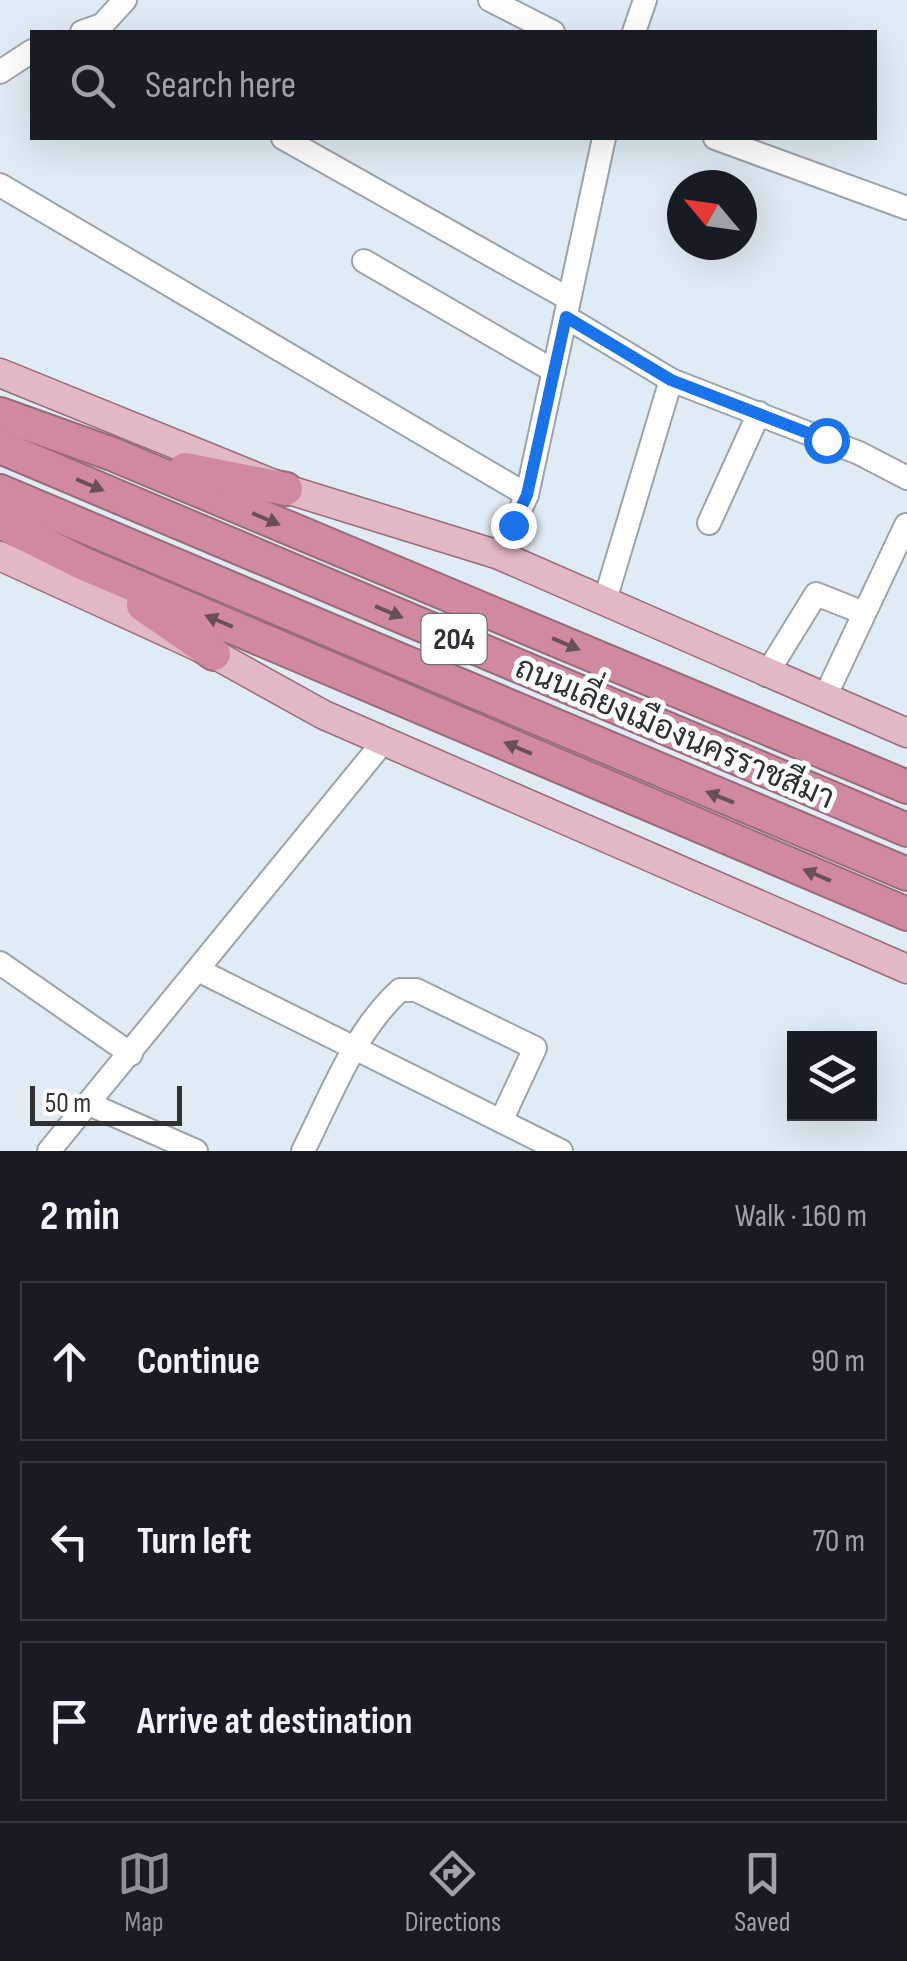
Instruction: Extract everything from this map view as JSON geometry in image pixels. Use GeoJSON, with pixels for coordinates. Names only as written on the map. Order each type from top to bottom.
{"type":"FeatureCollection","features":[{"type":"Feature","properties":{"kind":"highway"},"geometry":{"type":"LineString","coordinates":[[0,414],[112,454],[907,788]]}},
{"type":"Feature","properties":{"kind":"highway","name":"ถนนเลี่ยงเมืองนครราชสีมา"},"geometry":{"type":"LineString","coordinates":[[0,447],[907,830]]}},
{"type":"Feature","properties":{"kind":"highway"},"geometry":{"type":"LineString","coordinates":[[112,454],[286,489]]}},
{"type":"Feature","properties":{"kind":"highway","name":"ถนนเลี่ยงเมืองนครราชสีมา"},"geometry":{"type":"LineString","coordinates":[[0,491],[907,874]]}},
{"type":"Feature","properties":{"kind":"highway"},"geometry":{"type":"LineString","coordinates":[[0,522],[84,564],[907,914]]}},
{"type":"Feature","properties":{"kind":"highway"},"geometry":{"type":"LineString","coordinates":[[84,564],[214,654]]}},
{"type":"Feature","properties":{"kind":"main road"},"geometry":{"type":"LineString","coordinates":[[0,374],[286,489],[499,556],[907,733]]}},
{"type":"Feature","properties":{"kind":"main road"},"geometry":{"type":"LineString","coordinates":[[0,556],[214,654],[324,716],[907,968]]}},
{"type":"Feature","properties":{"kind":"street"},"geometry":{"type":"LineString","coordinates":[[88,30],[102,25],[125,0]]}},
{"type":"Feature","properties":{"kind":"street"},"geometry":{"type":"LineString","coordinates":[[490,0],[549,30]]}},
{"type":"Feature","properties":{"kind":"street"},"geometry":{"type":"LineString","coordinates":[[635,30],[645,0]]}},
{"type":"Feature","properties":{"kind":"street"},"geometry":{"type":"LineString","coordinates":[[0,72],[30,52]]}},
{"type":"Feature","properties":{"kind":"street"},"geometry":{"type":"LineString","coordinates":[[287,140],[568,308],[671,380],[759,413],[907,478]]}},
{"type":"Feature","properties":{"kind":"street"},"geometry":{"type":"LineString","coordinates":[[499,556],[527,495],[604,140]]}},
{"type":"Feature","properties":{"kind":"street"},"geometry":{"type":"LineString","coordinates":[[720,140],[907,208]]}},
{"type":"Feature","properties":{"kind":"street"},"geometry":{"type":"LineString","coordinates":[[0,185],[527,495]]}},
{"type":"Feature","properties":{"kind":"street"},"geometry":{"type":"LineString","coordinates":[[364,261],[554,371]]}},
{"type":"Feature","properties":{"kind":"street"},"geometry":{"type":"LineString","coordinates":[[605,600],[671,380]]}},
{"type":"Feature","properties":{"kind":"street"},"geometry":{"type":"LineString","coordinates":[[709,524],[759,413]]}},
{"type":"Feature","properties":{"kind":"street"},"geometry":{"type":"LineString","coordinates":[[824,699],[906,525]]}},
{"type":"Feature","properties":{"kind":"street"},"geometry":{"type":"LineString","coordinates":[[766,675],[816,594],[864,614]]}},
{"type":"Feature","properties":{"kind":"street"},"geometry":{"type":"LineString","coordinates":[[49,1151],[384,741]]}},
{"type":"Feature","properties":{"kind":"street"},"geometry":{"type":"LineString","coordinates":[[0,964],[131,1054]]}},
{"type":"Feature","properties":{"kind":"street"},"geometry":{"type":"LineString","coordinates":[[200,970],[560,1151]]}},
{"type":"Feature","properties":{"kind":"street"},"geometry":{"type":"LineString","coordinates":[[303,1151],[355,1048],[378,1010],[400,990],[416,990],[535,1048],[501,1121]]}},
{"type":"Feature","properties":{"kind":"street"},"geometry":{"type":"LineString","coordinates":[[90,1104],[196,1151]]}},
{"type":"Feature","properties":{"kind":"route"},"geometry":{"type":"LineString","coordinates":[[513,525],[527,495],[566,317],[671,380],[826,440]]}}]}
